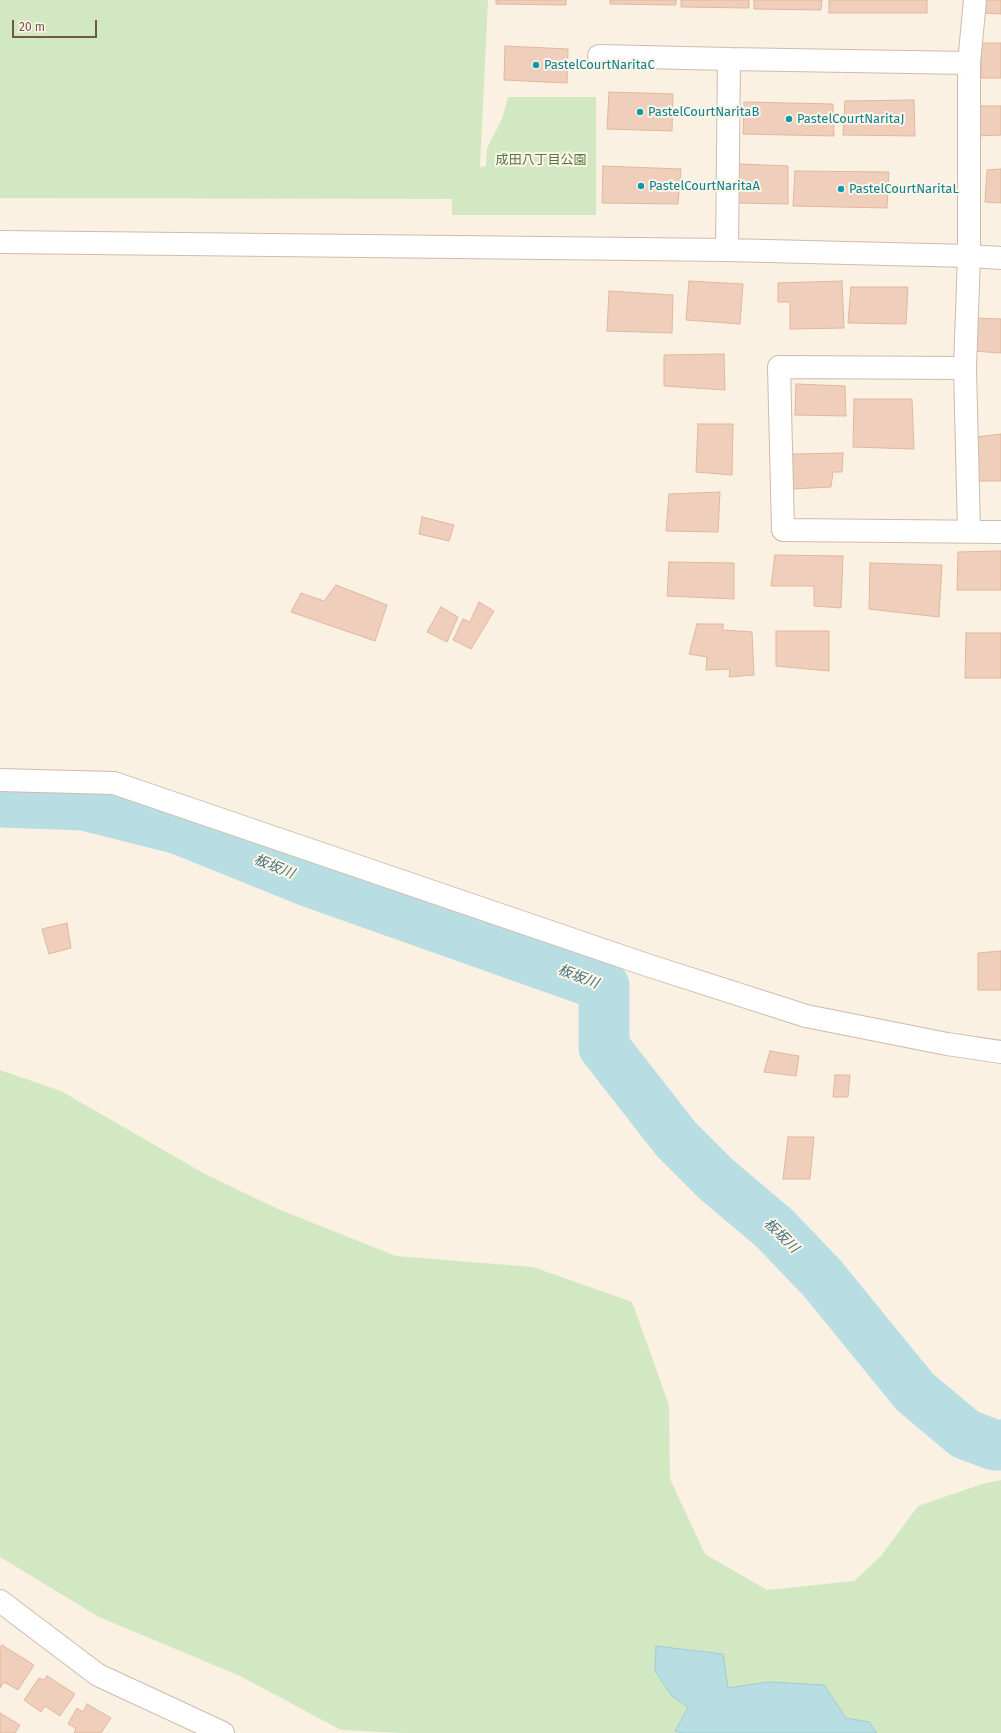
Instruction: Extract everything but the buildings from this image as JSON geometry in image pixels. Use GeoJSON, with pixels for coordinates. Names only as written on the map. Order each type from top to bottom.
{"type":"FeatureCollection","features":[{"type":"Feature","properties":{"kind":"street"},"geometry":{"type":"LineString","coordinates":[[969,531],[965,368],[969,256],[969,63],[975,0]]}},
{"type":"Feature","properties":{"kind":"street"},"geometry":{"type":"LineString","coordinates":[[599,56],[969,63]]}},
{"type":"Feature","properties":{"kind":"street"},"geometry":{"type":"LineString","coordinates":[[727,250],[729,59]]}},
{"type":"Feature","properties":{"kind":"street"},"geometry":{"type":"LineString","coordinates":[[0,242],[727,250],[1001,258]]}},
{"type":"Feature","properties":{"kind":"street"},"geometry":{"type":"LineString","coordinates":[[965,368],[779,367],[783,530],[1001,532]]}},
{"type":"Feature","properties":{"kind":"street"},"geometry":{"type":"LineString","coordinates":[[0,780],[114,783],[647,966],[806,1016],[947,1044],[1001,1052]]}},
{"type":"Feature","properties":{"kind":"street"},"geometry":{"type":"LineString","coordinates":[[0,1601],[98,1675],[223,1733]]}},
{"type":"Feature","properties":{"kind":"green space","name":"成田八丁目公園"},"geometry":{"type":"Polygon","coordinates":[[[0,0],[488,0],[480,167],[486,166],[487,148],[502,119],[508,97],[596,97],[596,215],[452,215],[452,199],[0,198],[0,0]]]}},
{"type":"Feature","properties":{"kind":"green space"},"geometry":{"type":"Polygon","coordinates":[[[0,1070],[61,1091],[205,1174],[278,1209],[396,1256],[533,1267],[632,1302],[669,1405],[670,1479],[705,1554],[767,1590],[854,1581],[881,1556],[918,1506],[982,1484],[1001,1480],[1001,1733],[404,1733],[341,1730],[240,1676],[99,1617],[0,1557],[0,1070]]]}},
{"type":"Feature","properties":{"kind":"water"},"geometry":{"type":"Polygon","coordinates":[[[656,1646],[723,1654],[728,1688],[768,1682],[824,1685],[846,1718],[869,1722],[877,1733],[683,1733],[675,1731],[688,1707],[672,1696],[655,1671],[656,1646]]]}},
{"type":"Feature","properties":{"kind":"waterway","name":"板坂川"},"geometry":{"type":"LineString","coordinates":[[0,802],[84,805],[179,829],[313,883],[604,986],[604,1047],[676,1139],[716,1179],[774,1228],[822,1278],[915,1392],[965,1434],[994,1445],[1001,1445]]}},
{"type":"Feature","properties":{"kind":"place","name":"PastelCourtNaritaC"},"geometry":{"type":"Point","coordinates":[536,65]}},
{"type":"Feature","properties":{"kind":"place","name":"PastelCourtNaritaB"},"geometry":{"type":"Point","coordinates":[640,112]}},
{"type":"Feature","properties":{"kind":"place","name":"PastelCourtNaritaJ"},"geometry":{"type":"Point","coordinates":[789,119]}},
{"type":"Feature","properties":{"kind":"place","name":"PastelCourtNaritaA"},"geometry":{"type":"Point","coordinates":[641,186]}},
{"type":"Feature","properties":{"kind":"place","name":"PastelCourtNaritaL"},"geometry":{"type":"Point","coordinates":[841,189]}}]}
